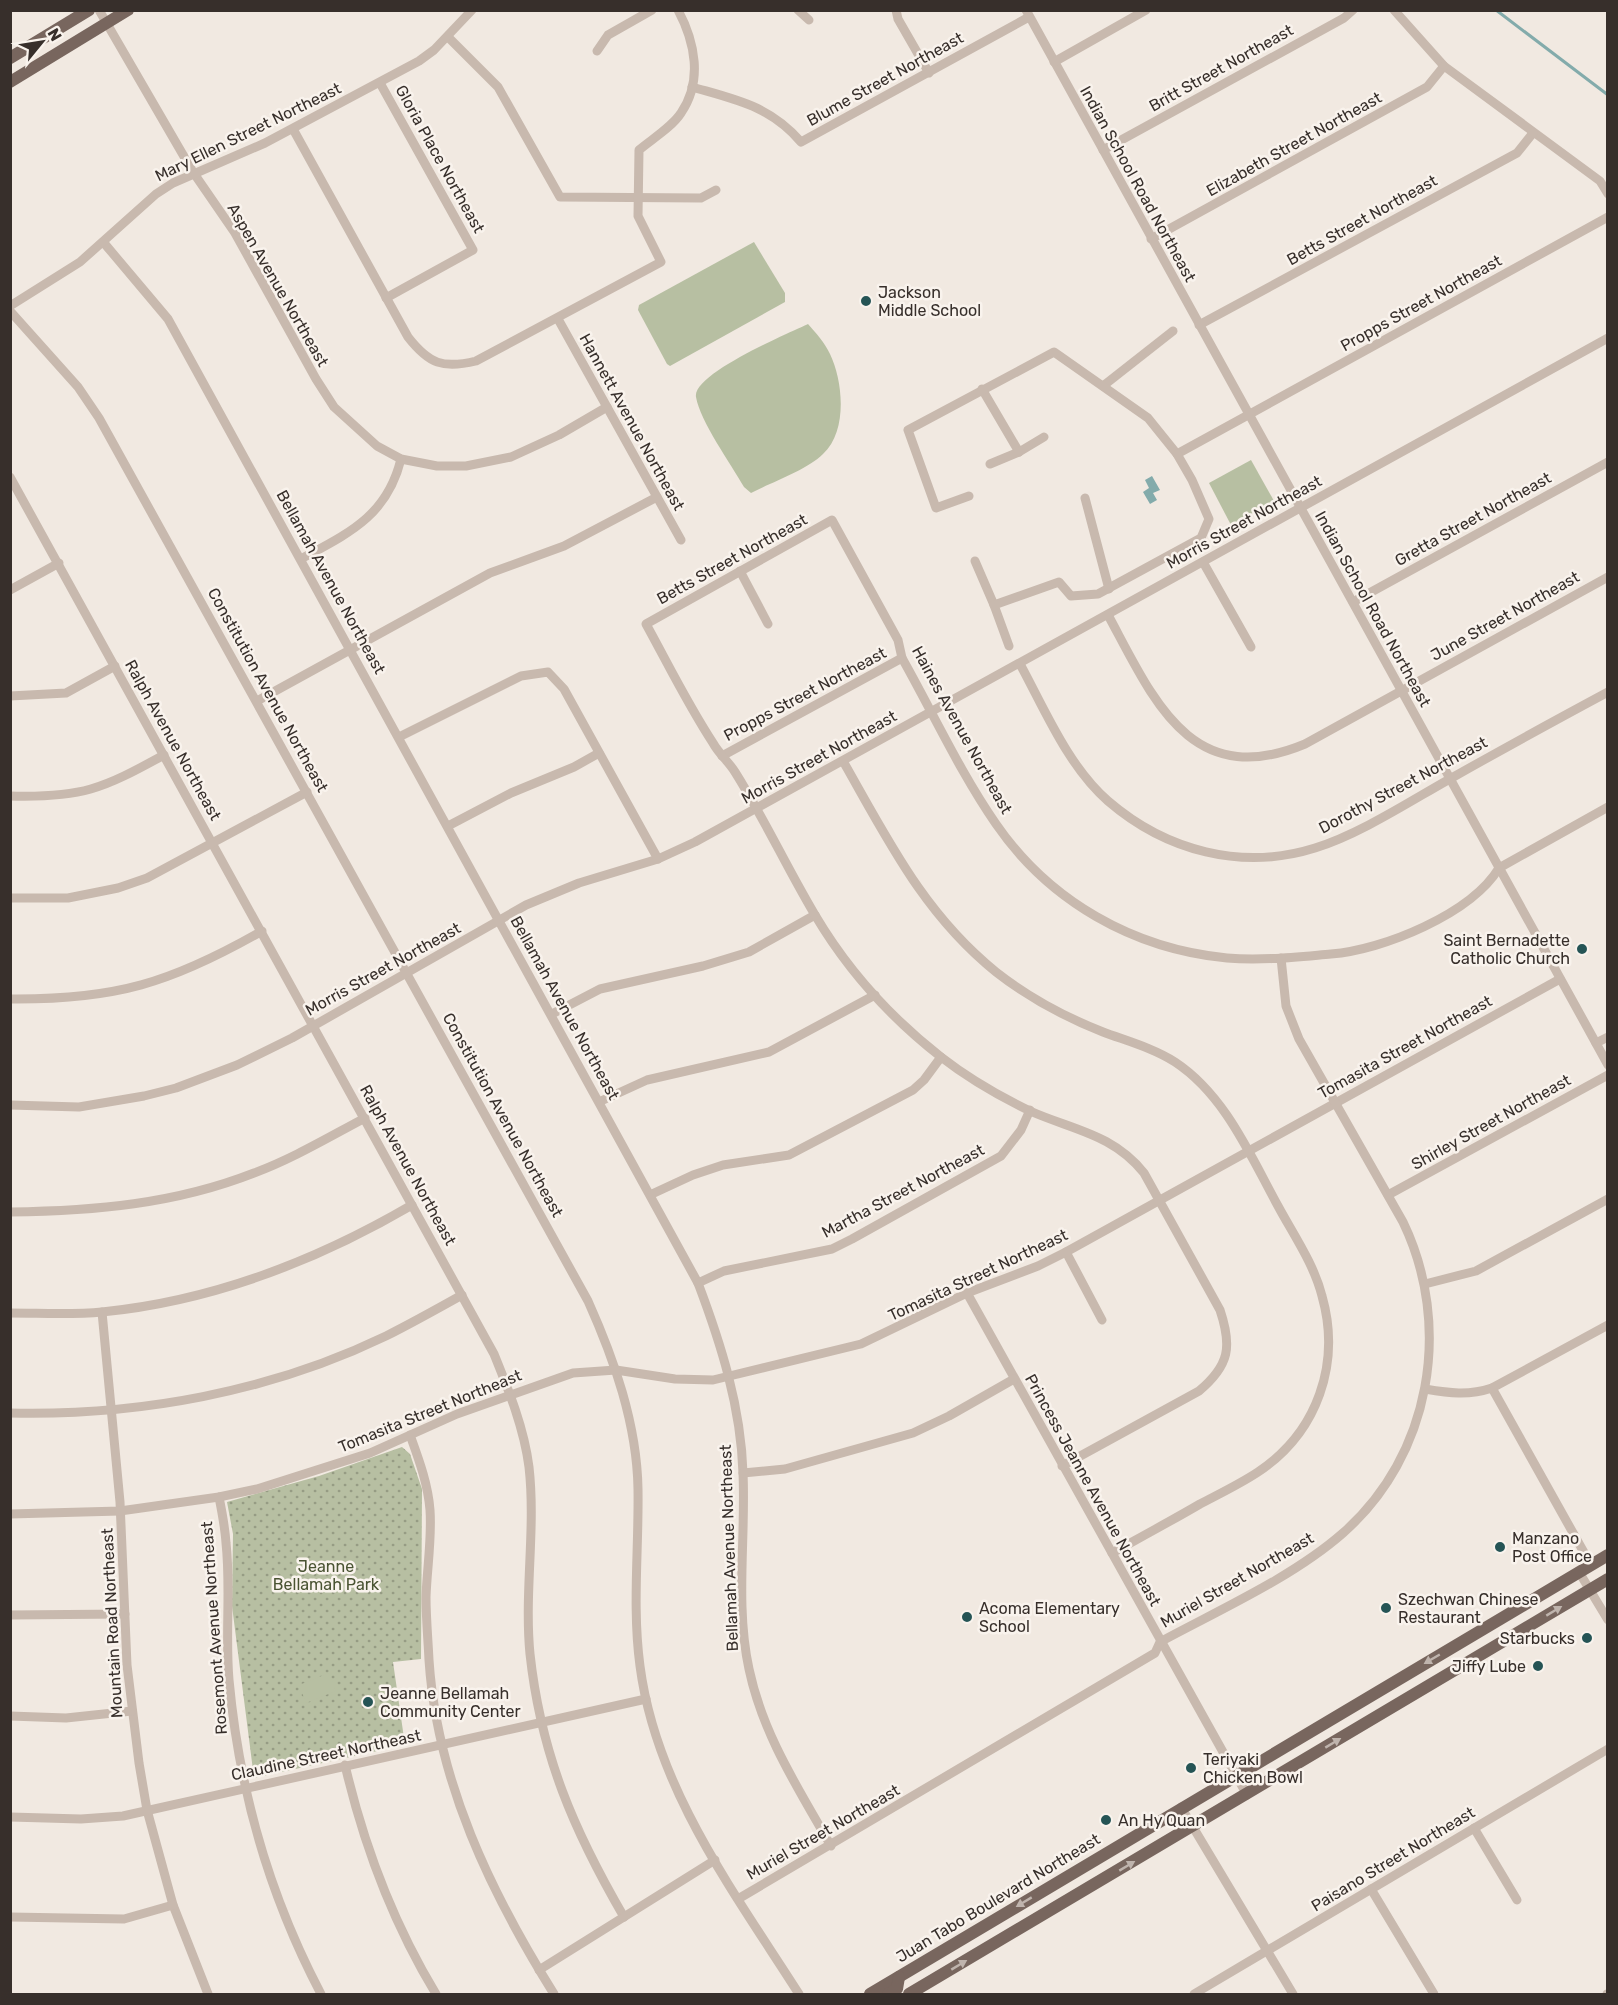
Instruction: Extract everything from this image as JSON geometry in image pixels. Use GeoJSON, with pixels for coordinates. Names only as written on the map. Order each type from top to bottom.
{"type":"FeatureCollection","features":[{"type":"Feature","properties":{"kind":"main road"},"geometry":{"type":"LineString","coordinates":[[10,58],[89,10]]}},
{"type":"Feature","properties":{"kind":"main road"},"geometry":{"type":"LineString","coordinates":[[10,82],[128,10]]}},
{"type":"Feature","properties":{"kind":"main road","name":"Juan Tabo Boulevard Northeast"},"geometry":{"type":"LineString","coordinates":[[870,1995],[1181,1807],[1608,1555]]}},
{"type":"Feature","properties":{"kind":"main road"},"geometry":{"type":"LineString","coordinates":[[909,1995],[1608,1579]]}},
{"type":"Feature","properties":{"kind":"main road"},"geometry":{"type":"LineString","coordinates":[[888,1995],[897,1989],[899,1977]]}},
{"type":"Feature","properties":{"kind":"street","name":"Aspen Avenue Northeast"},"geometry":{"type":"LineString","coordinates":[[99,10],[193,172],[235,233],[334,407],[369,439],[401,459]]}},
{"type":"Feature","properties":{"kind":"street","name":"Mary Ellen Street Northeast"},"geometry":{"type":"LineString","coordinates":[[10,306],[80,262],[104,243],[156,194],[193,172],[266,143],[419,61],[448,37],[472,10]]}},
{"type":"Feature","properties":{"kind":"street"},"geometry":{"type":"LineString","coordinates":[[597,51],[608,35],[652,10]]}},
{"type":"Feature","properties":{"kind":"street"},"geometry":{"type":"LineString","coordinates":[[292,129],[386,298],[421,353],[431,361],[445,364],[476,362],[661,262],[638,216],[639,150],[681,113],[692,87],[695,58],[690,31],[678,10]]}},
{"type":"Feature","properties":{"kind":"street"},"geometry":{"type":"LineString","coordinates":[[798,10],[809,20]]}},
{"type":"Feature","properties":{"kind":"street"},"geometry":{"type":"LineString","coordinates":[[896,10],[928,73]]}},
{"type":"Feature","properties":{"kind":"street"},"geometry":{"type":"LineString","coordinates":[[1054,62],[1146,10]]}},
{"type":"Feature","properties":{"kind":"street","name":"Britt Street Northeast"},"geometry":{"type":"LineString","coordinates":[[1103,150],[1344,18],[1353,10]]}},
{"type":"Feature","properties":{"kind":"street"},"geometry":{"type":"LineString","coordinates":[[1394,10],[1444,66],[1600,181],[1608,194]]}},
{"type":"Feature","properties":{"kind":"street","name":"Blume Street Northeast"},"geometry":{"type":"LineString","coordinates":[[692,87],[759,107],[787,125],[801,142],[928,73],[1028,14]]}},
{"type":"Feature","properties":{"kind":"street","name":"Indian School Road Northeast"},"geometry":{"type":"LineString","coordinates":[[1028,14],[1608,1065]]}},
{"type":"Feature","properties":{"kind":"street"},"geometry":{"type":"LineString","coordinates":[[448,37],[498,87],[560,197],[701,198],[716,190]]}},
{"type":"Feature","properties":{"kind":"street","name":"Elizabeth Street Northeast"},"geometry":{"type":"LineString","coordinates":[[1151,239],[1427,87],[1444,66]]}},
{"type":"Feature","properties":{"kind":"street","name":"Gloria Place Northeast"},"geometry":{"type":"LineString","coordinates":[[380,83],[473,250],[386,298]]}},
{"type":"Feature","properties":{"kind":"street","name":"Betts Street Northeast"},"geometry":{"type":"LineString","coordinates":[[1199,325],[1517,153],[1533,133]]}},
{"type":"Feature","properties":{"kind":"street","name":"Propps Street Northeast"},"geometry":{"type":"LineString","coordinates":[[1177,454],[1608,217]]}},
{"type":"Feature","properties":{"kind":"street","name":"Bellamah Avenue Northeast"},"geometry":{"type":"LineString","coordinates":[[104,243],[168,319],[601,1101],[698,1282],[728,1376],[740,1425],[743,1473],[742,1586],[748,1667],[769,1736],[831,1846]]}},
{"type":"Feature","properties":{"kind":"street","name":"Constitution Avenue Northeast"},"geometry":{"type":"LineString","coordinates":[[10,311],[78,387],[99,418],[588,1301],[615,1370],[629,1423],[636,1469],[636,1629],[646,1700],[673,1784],[738,1899],[799,1995]]}},
{"type":"Feature","properties":{"kind":"street","name":"Hannett Avenue Northeast"},"geometry":{"type":"LineString","coordinates":[[558,319],[681,540]]}},
{"type":"Feature","properties":{"kind":"street"},"geometry":{"type":"LineString","coordinates":[[1104,386],[1173,331]]}},
{"type":"Feature","properties":{"kind":"street","name":"Morris Street Northeast"},"geometry":{"type":"LineString","coordinates":[[10,1105],[79,1107],[176,1088],[237,1065],[314,1025],[526,905],[579,883],[658,859],[755,809],[1608,338]]}},
{"type":"Feature","properties":{"kind":"street"},"geometry":{"type":"LineString","coordinates":[[969,496],[936,508],[908,430],[1054,352],[1148,418],[1177,454],[1192,480],[1209,519],[1201,538],[1098,594],[1071,596],[1059,582],[994,605]]}},
{"type":"Feature","properties":{"kind":"street"},"geometry":{"type":"LineString","coordinates":[[982,389],[1019,452]]}},
{"type":"Feature","properties":{"kind":"street"},"geometry":{"type":"LineString","coordinates":[[301,559],[357,528],[371,516],[393,485],[401,459],[437,466],[466,466],[495,461],[559,435],[607,407]]}},
{"type":"Feature","properties":{"kind":"street"},"geometry":{"type":"LineString","coordinates":[[990,464],[1019,452],[1044,437]]}},
{"type":"Feature","properties":{"kind":"street","name":"Gretta Street Northeast"},"geometry":{"type":"LineString","coordinates":[[1353,602],[1608,462]]}},
{"type":"Feature","properties":{"kind":"street","name":"Ralph Avenue Northeast"},"geometry":{"type":"LineString","coordinates":[[10,477],[494,1354],[523,1434],[529,1468],[531,1510],[527,1605],[531,1655],[542,1723],[557,1777],[573,1822],[589,1856],[624,1917]]}},
{"type":"Feature","properties":{"kind":"street"},"geometry":{"type":"LineString","coordinates":[[257,701],[490,573],[564,546],[657,497]]}},
{"type":"Feature","properties":{"kind":"street"},"geometry":{"type":"LineString","coordinates":[[1085,498],[1109,589]]}},
{"type":"Feature","properties":{"kind":"street","name":"Betts Street Northeast"},"geometry":{"type":"LineString","coordinates":[[722,756],[646,624],[832,520]]}},
{"type":"Feature","properties":{"kind":"street","name":"Haines Avenue Northeast"},"geometry":{"type":"LineString","coordinates":[[832,520],[898,640],[902,658],[984,806],[1009,842],[1032,869],[1081,908],[1123,931],[1168,947],[1229,958],[1281,958]]}},
{"type":"Feature","properties":{"kind":"street"},"geometry":{"type":"LineString","coordinates":[[975,561],[1009,646]]}},
{"type":"Feature","properties":{"kind":"street"},"geometry":{"type":"LineString","coordinates":[[1203,562],[1251,647]]}},
{"type":"Feature","properties":{"kind":"street"},"geometry":{"type":"LineString","coordinates":[[10,590],[59,563]]}},
{"type":"Feature","properties":{"kind":"street"},"geometry":{"type":"LineString","coordinates":[[740,571],[768,624]]}},
{"type":"Feature","properties":{"kind":"street","name":"June Street Northeast"},"geometry":{"type":"LineString","coordinates":[[1108,615],[1164,712],[1196,742],[1219,753],[1261,758],[1283,753],[1305,744],[1608,577]]}},
{"type":"Feature","properties":{"kind":"street","name":"Propps Street Northeast"},"geometry":{"type":"LineString","coordinates":[[722,756],[902,658]]}},
{"type":"Feature","properties":{"kind":"street","name":"Dorothy Street Northeast"},"geometry":{"type":"LineString","coordinates":[[1020,664],[1072,758],[1107,800],[1135,821],[1168,840],[1200,852],[1223,857],[1268,858],[1318,848],[1608,692]]}},
{"type":"Feature","properties":{"kind":"street"},"geometry":{"type":"LineString","coordinates":[[10,696],[66,693],[115,666]]}},
{"type":"Feature","properties":{"kind":"street"},"geometry":{"type":"LineString","coordinates":[[399,737],[521,676],[548,672],[564,689],[658,859]]}},
{"type":"Feature","properties":{"kind":"street"},"geometry":{"type":"LineString","coordinates":[[448,826],[511,793],[574,767],[599,753]]}},
{"type":"Feature","properties":{"kind":"street"},"geometry":{"type":"LineString","coordinates":[[10,796],[50,797],[86,792],[113,783],[164,754]]}},
{"type":"Feature","properties":{"kind":"street"},"geometry":{"type":"LineString","coordinates":[[722,756],[734,770],[815,915],[841,955],[875,995],[941,1057],[982,1084],[1029,1110],[1116,1145],[1139,1166],[1220,1310],[1228,1334],[1227,1353],[1212,1380],[1062,1466]]}},
{"type":"Feature","properties":{"kind":"street"},"geometry":{"type":"LineString","coordinates":[[843,761],[915,886],[938,916],[969,948],[997,972],[1057,1012],[1143,1046],[1173,1061],[1210,1093],[1228,1116],[1308,1262],[1322,1293],[1331,1346],[1326,1376],[1317,1401],[1291,1442],[1259,1471],[1112,1553]]}},
{"type":"Feature","properties":{"kind":"street"},"geometry":{"type":"LineString","coordinates":[[10,898],[68,898],[118,888],[147,878],[307,792]]}},
{"type":"Feature","properties":{"kind":"street"},"geometry":{"type":"LineString","coordinates":[[1608,807],[1498,867],[1491,880],[1448,913],[1405,936],[1354,953],[1281,958],[1286,1006],[1299,1039],[1388,1195],[1412,1242],[1425,1284],[1431,1336],[1425,1389],[1457,1395],[1492,1388],[1608,1325]]}},
{"type":"Feature","properties":{"kind":"street"},"geometry":{"type":"LineString","coordinates":[[552,1014],[600,989],[703,966],[749,952],[815,915]]}},
{"type":"Feature","properties":{"kind":"street"},"geometry":{"type":"LineString","coordinates":[[10,999],[87,997],[129,989],[184,972],[262,931]]}},
{"type":"Feature","properties":{"kind":"street","name":"Tomasita Street Northeast"},"geometry":{"type":"LineString","coordinates":[[10,1514],[120,1511],[219,1497],[326,1468],[510,1395],[573,1373],[615,1370],[695,1381],[728,1376],[876,1339],[967,1293],[1038,1266],[1066,1252],[1248,1152],[1335,1101],[1560,979]]}},
{"type":"Feature","properties":{"kind":"street"},"geometry":{"type":"LineString","coordinates":[[601,1101],[646,1080],[769,1052],[875,995]]}},
{"type":"Feature","properties":{"kind":"street"},"geometry":{"type":"LineString","coordinates":[[1596,1043],[1608,1037]]}},
{"type":"Feature","properties":{"kind":"street"},"geometry":{"type":"LineString","coordinates":[[652,1194],[693,1174],[723,1165],[789,1155],[810,1146],[913,1090],[924,1080],[941,1057]]}},
{"type":"Feature","properties":{"kind":"street","name":"Shirley Street Northeast"},"geometry":{"type":"LineString","coordinates":[[1388,1195],[1608,1075]]}},
{"type":"Feature","properties":{"kind":"street","name":"Martha Street Northeast"},"geometry":{"type":"LineString","coordinates":[[698,1282],[724,1271],[832,1249],[852,1239],[1000,1156],[1017,1137],[1029,1110]]}},
{"type":"Feature","properties":{"kind":"street"},"geometry":{"type":"LineString","coordinates":[[10,1212],[77,1211],[130,1206],[170,1198],[255,1173],[365,1118]]}},
{"type":"Feature","properties":{"kind":"street"},"geometry":{"type":"LineString","coordinates":[[1425,1284],[1476,1271],[1608,1199]]}},
{"type":"Feature","properties":{"kind":"street"},"geometry":{"type":"LineString","coordinates":[[10,1313],[102,1312],[158,1303],[264,1277],[313,1258],[412,1205]]}},
{"type":"Feature","properties":{"kind":"street"},"geometry":{"type":"LineString","coordinates":[[1066,1252],[1102,1320]]}},
{"type":"Feature","properties":{"kind":"street","name":"Princess Jeanne Avenue Northeast"},"geometry":{"type":"LineString","coordinates":[[967,1293],[1246,1795]]}},
{"type":"Feature","properties":{"kind":"street"},"geometry":{"type":"LineString","coordinates":[[10,1413],[72,1413],[183,1401],[288,1375],[386,1336],[462,1295]]}},
{"type":"Feature","properties":{"kind":"street","name":"Mountain Road Northeast"},"geometry":{"type":"LineString","coordinates":[[102,1312],[120,1511],[132,1711],[147,1810],[173,1905],[208,1995]]}},
{"type":"Feature","properties":{"kind":"street"},"geometry":{"type":"LineString","coordinates":[[743,1473],[785,1469],[913,1433],[1014,1379]]}},
{"type":"Feature","properties":{"kind":"street"},"geometry":{"type":"LineString","coordinates":[[1492,1388],[1591,1565]]}},
{"type":"Feature","properties":{"kind":"street","name":"Muriel Street Northeast"},"geometry":{"type":"LineString","coordinates":[[738,1899],[1155,1653],[1160,1642],[1307,1560],[1343,1533],[1383,1488],[1403,1456],[1414,1429],[1425,1389]]}},
{"type":"Feature","properties":{"kind":"street"},"geometry":{"type":"LineString","coordinates":[[410,1435],[421,1463],[430,1512],[426,1598],[429,1663],[443,1745],[458,1800],[479,1859],[505,1912],[554,1995]]}},
{"type":"Feature","properties":{"kind":"street","name":"Rosemont Avenue Northeast"},"geometry":{"type":"LineString","coordinates":[[219,1497],[226,1543],[229,1679],[246,1788],[270,1872],[305,1964],[321,1995]]}},
{"type":"Feature","properties":{"kind":"street"},"geometry":{"type":"LineString","coordinates":[[1579,1572],[1608,1620]]}},
{"type":"Feature","properties":{"kind":"street"},"geometry":{"type":"LineString","coordinates":[[10,1615],[125,1614]]}},
{"type":"Feature","properties":{"kind":"street","name":"Claudine Street Northeast"},"geometry":{"type":"LineString","coordinates":[[10,1817],[89,1819],[123,1816],[646,1700]]}},
{"type":"Feature","properties":{"kind":"street"},"geometry":{"type":"LineString","coordinates":[[10,1716],[66,1718],[132,1711]]}},
{"type":"Feature","properties":{"kind":"street","name":"Paisano Street Northeast"},"geometry":{"type":"LineString","coordinates":[[1194,1995],[1608,1749]]}},
{"type":"Feature","properties":{"kind":"street"},"geometry":{"type":"LineString","coordinates":[[345,1765],[356,1809],[377,1873],[407,1941],[436,1995]]}},
{"type":"Feature","properties":{"kind":"street"},"geometry":{"type":"LineString","coordinates":[[1181,1807],[1293,1995]]}},
{"type":"Feature","properties":{"kind":"street"},"geometry":{"type":"LineString","coordinates":[[1474,1828],[1517,1900]]}},
{"type":"Feature","properties":{"kind":"street"},"geometry":{"type":"LineString","coordinates":[[539,1970],[715,1860]]}},
{"type":"Feature","properties":{"kind":"street"},"geometry":{"type":"LineString","coordinates":[[1371,1889],[1434,1995]]}},
{"type":"Feature","properties":{"kind":"street"},"geometry":{"type":"LineString","coordinates":[[10,1917],[124,1919],[173,1905]]}},
{"type":"Feature","properties":{"kind":"green space"},"geometry":{"type":"Polygon","coordinates":[[[754,242],[785,293],[785,302],[670,366],[667,364],[638,310],[639,305],[754,242]]]}},
{"type":"Feature","properties":{"kind":"green space"},"geometry":{"type":"Polygon","coordinates":[[[808,324],[828,350],[838,378],[841,406],[836,432],[831,444],[816,460],[751,493],[744,487],[703,418],[696,397],[699,388],[709,377],[743,355],[808,324]]]}},
{"type":"Feature","properties":{"kind":"green space"},"geometry":{"type":"Polygon","coordinates":[[[1251,460],[1274,501],[1231,525],[1209,483],[1251,460]]]}},
{"type":"Feature","properties":{"kind":"green space","name":"Jeanne Bellamah Park"},"geometry":{"type":"Polygon","coordinates":[[[402,1447],[410,1454],[422,1489],[421,1659],[393,1662],[405,1745],[254,1778],[232,1606],[233,1534],[227,1502],[319,1476],[402,1447]]]}},
{"type":"Feature","properties":{"kind":"green space"},"geometry":{"type":"Polygon","coordinates":[[[329,1673],[336,1691],[306,1703],[299,1685],[329,1673]]]}},
{"type":"Feature","properties":{"kind":"water"},"geometry":{"type":"Polygon","coordinates":[[[1152,476],[1160,490],[1153,493],[1157,500],[1150,504],[1143,492],[1149,488],[1145,480],[1152,476]]]}},
{"type":"Feature","properties":{"kind":"waterway"},"geometry":{"type":"LineString","coordinates":[[1496,10],[1608,95]]}},
{"type":"Feature","properties":{"kind":"place","name":"Jackson Middle School"},"geometry":{"type":"Point","coordinates":[866,301]}},
{"type":"Feature","properties":{"kind":"place","name":"Saint Bernadette Catholic Church"},"geometry":{"type":"Point","coordinates":[1582,949]}},
{"type":"Feature","properties":{"kind":"place","name":"Manzano Post Office"},"geometry":{"type":"Point","coordinates":[1500,1547]}},
{"type":"Feature","properties":{"kind":"place","name":"Szechwan Chinese Restaurant"},"geometry":{"type":"Point","coordinates":[1386,1608]}},
{"type":"Feature","properties":{"kind":"place","name":"Acoma Elementary School"},"geometry":{"type":"Point","coordinates":[967,1617]}},
{"type":"Feature","properties":{"kind":"place","name":"Starbucks"},"geometry":{"type":"Point","coordinates":[1587,1638]}},
{"type":"Feature","properties":{"kind":"place","name":"Jiffy Lube"},"geometry":{"type":"Point","coordinates":[1538,1666]}},
{"type":"Feature","properties":{"kind":"place","name":"Jeanne Bellamah Community Center"},"geometry":{"type":"Point","coordinates":[368,1702]}},
{"type":"Feature","properties":{"kind":"place","name":"Teriyaki Chicken Bowl"},"geometry":{"type":"Point","coordinates":[1191,1768]}},
{"type":"Feature","properties":{"kind":"place","name":"An Hy Quan"},"geometry":{"type":"Point","coordinates":[1106,1820]}}]}
